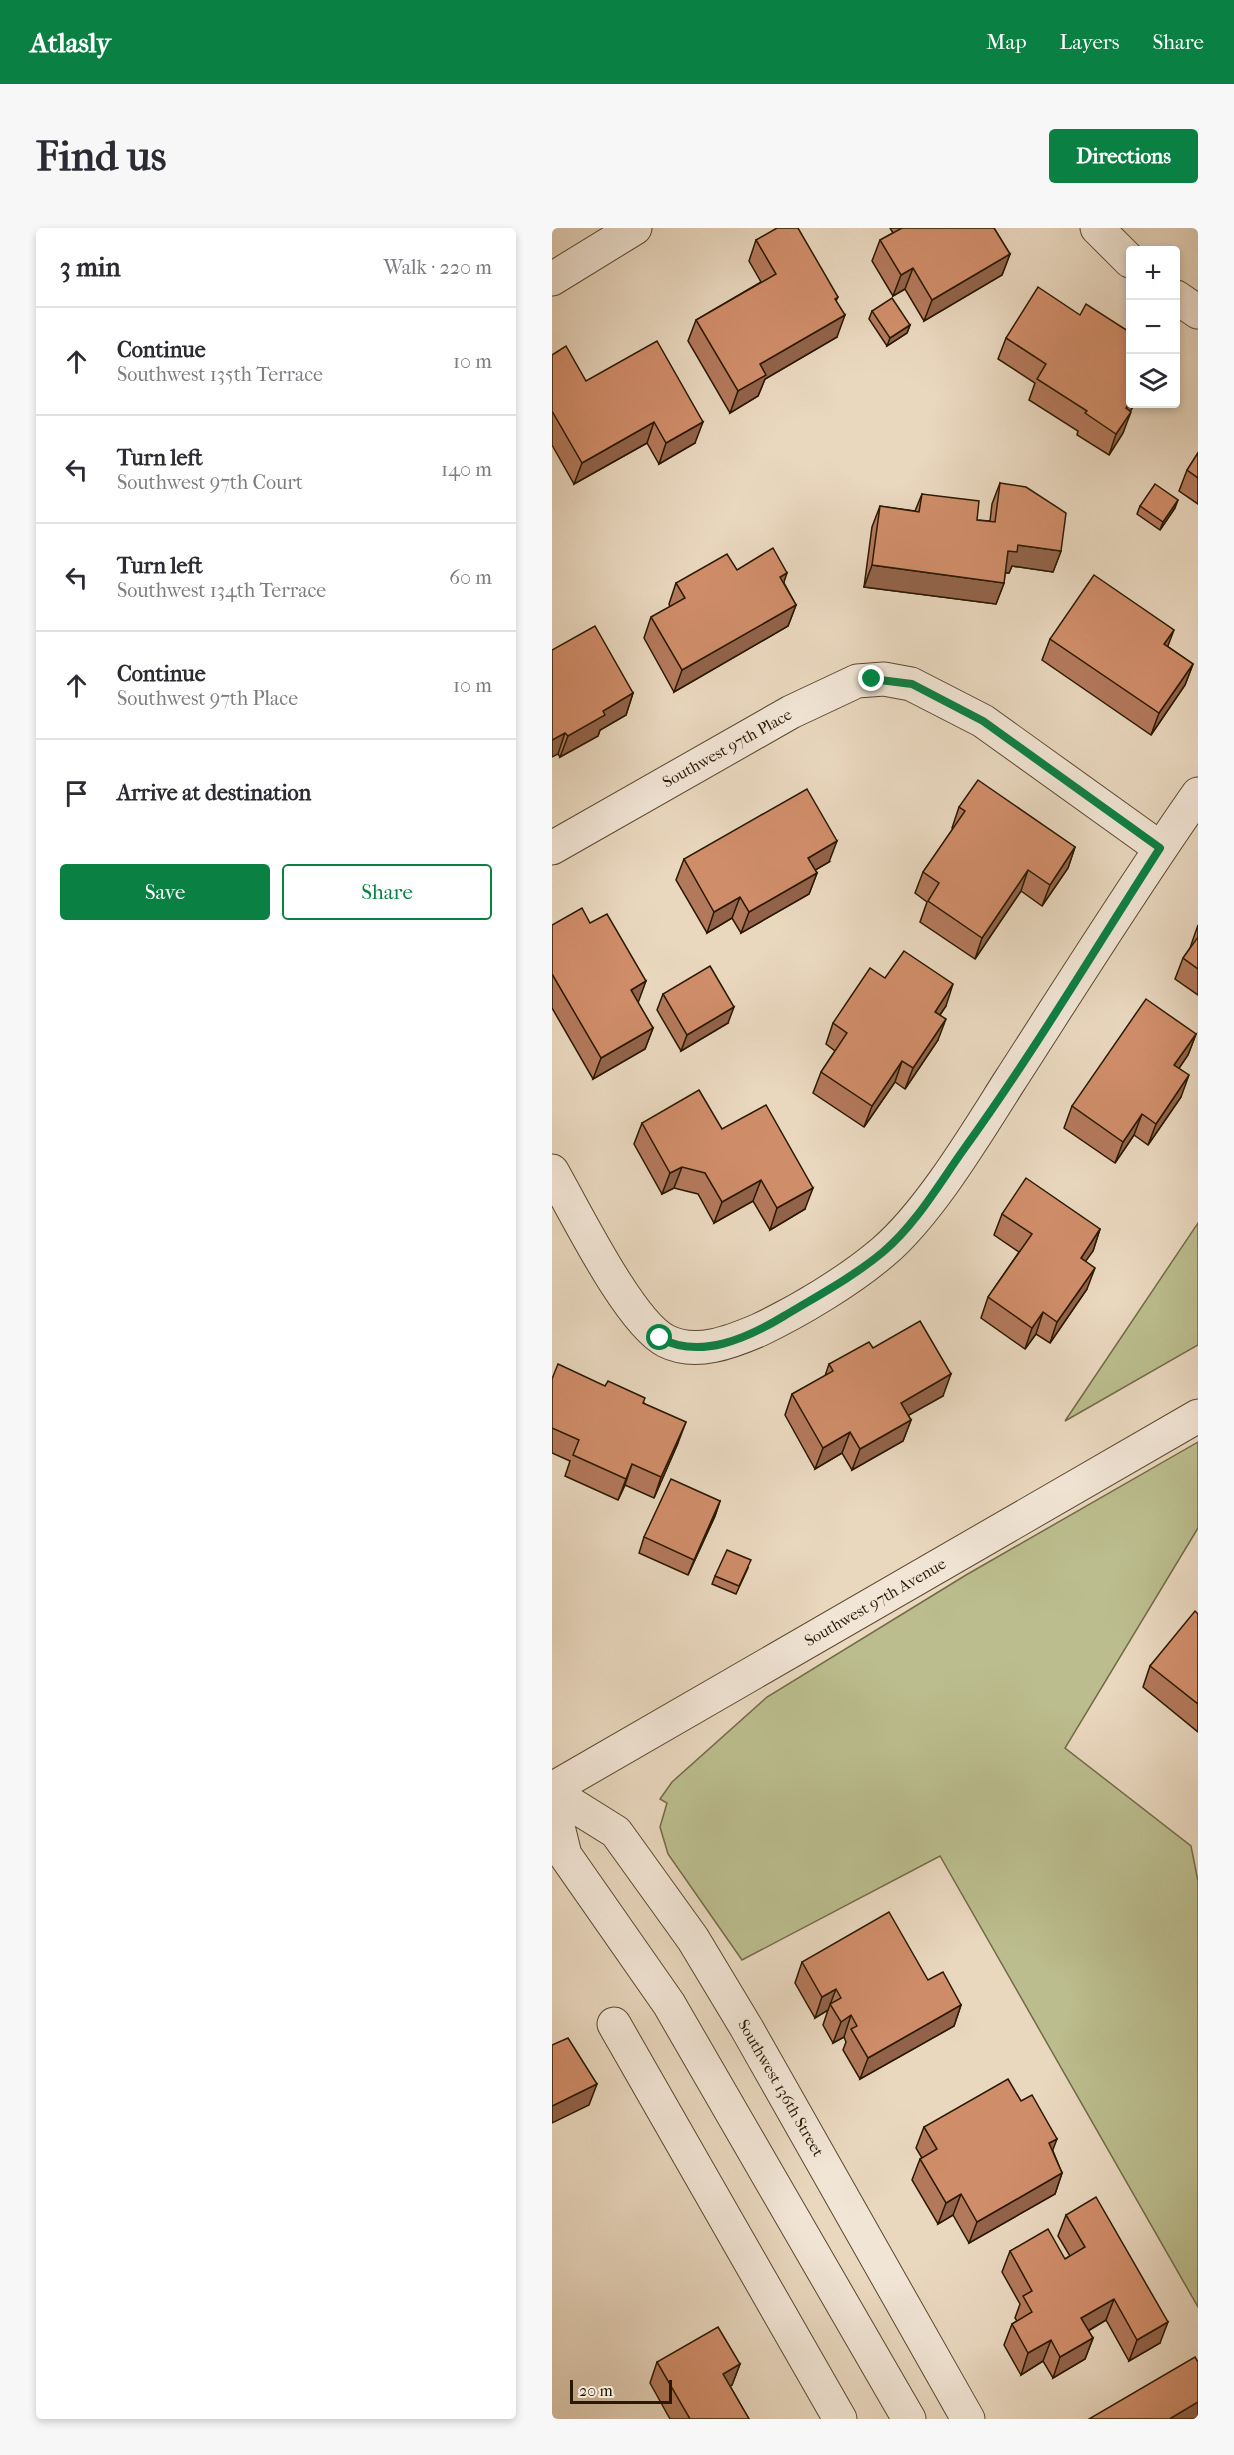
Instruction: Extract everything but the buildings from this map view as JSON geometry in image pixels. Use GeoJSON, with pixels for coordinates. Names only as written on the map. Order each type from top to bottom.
{"type":"FeatureCollection","features":[{"type":"Feature","properties":{"kind":"street"},"geometry":{"type":"LineString","coordinates":[[552,279],[635,228]]}},
{"type":"Feature","properties":{"kind":"street"},"geometry":{"type":"LineString","coordinates":[[1097,228],[1126,256]]}},
{"type":"Feature","properties":{"kind":"street"},"geometry":{"type":"LineString","coordinates":[[1180,300],[1198,312]]}},
{"type":"Feature","properties":{"kind":"street","name":"Southwest 97th Place"},"geometry":{"type":"LineString","coordinates":[[552,848],[790,712],[843,686],[872,679],[912,684],[983,721],[1160,848]]}},
{"type":"Feature","properties":{"kind":"street"},"geometry":{"type":"LineString","coordinates":[[552,1171],[642,1322],[669,1343],[689,1347],[708,1347],[738,1339],[771,1324],[883,1252],[904,1231],[985,1120],[1160,848],[1198,794]]}},
{"type":"Feature","properties":{"kind":"street","name":"Southwest 97th Avenue"},"geometry":{"type":"LineString","coordinates":[[552,1791],[1198,1416]]}},
{"type":"Feature","properties":{"kind":"street","name":"Southwest 136th Street"},"geometry":{"type":"LineString","coordinates":[[552,1791],[616,1832],[693,1939],[746,2027],[968,2419]]}},
{"type":"Feature","properties":{"kind":"street"},"geometry":{"type":"LineString","coordinates":[[552,1802],[565,1855],[669,2004],[909,2419]]}},
{"type":"Feature","properties":{"kind":"street"},"geometry":{"type":"LineString","coordinates":[[614,2024],[840,2419]]}},
{"type":"Feature","properties":{"kind":"green space"},"geometry":{"type":"Polygon","coordinates":[[[1198,1223],[1198,1345],[1065,1421],[1198,1223]]]}},
{"type":"Feature","properties":{"kind":"green space"},"geometry":{"type":"Polygon","coordinates":[[[1198,1442],[1198,1528],[1065,1748],[1191,1846],[1198,1881],[1198,2307],[940,1856],[742,1960],[668,1854],[660,1827],[667,1803],[660,1799],[672,1782],[767,1697],[966,1575],[1198,1442]]]}},
{"type":"Feature","properties":{"kind":"route"},"geometry":{"type":"LineString","coordinates":[[660,1338],[669,1343],[689,1347],[708,1347],[738,1339],[771,1324],[832,1287],[883,1252],[923,1208],[985,1120],[1160,848],[983,721],[912,684],[872,679]]}}]}
